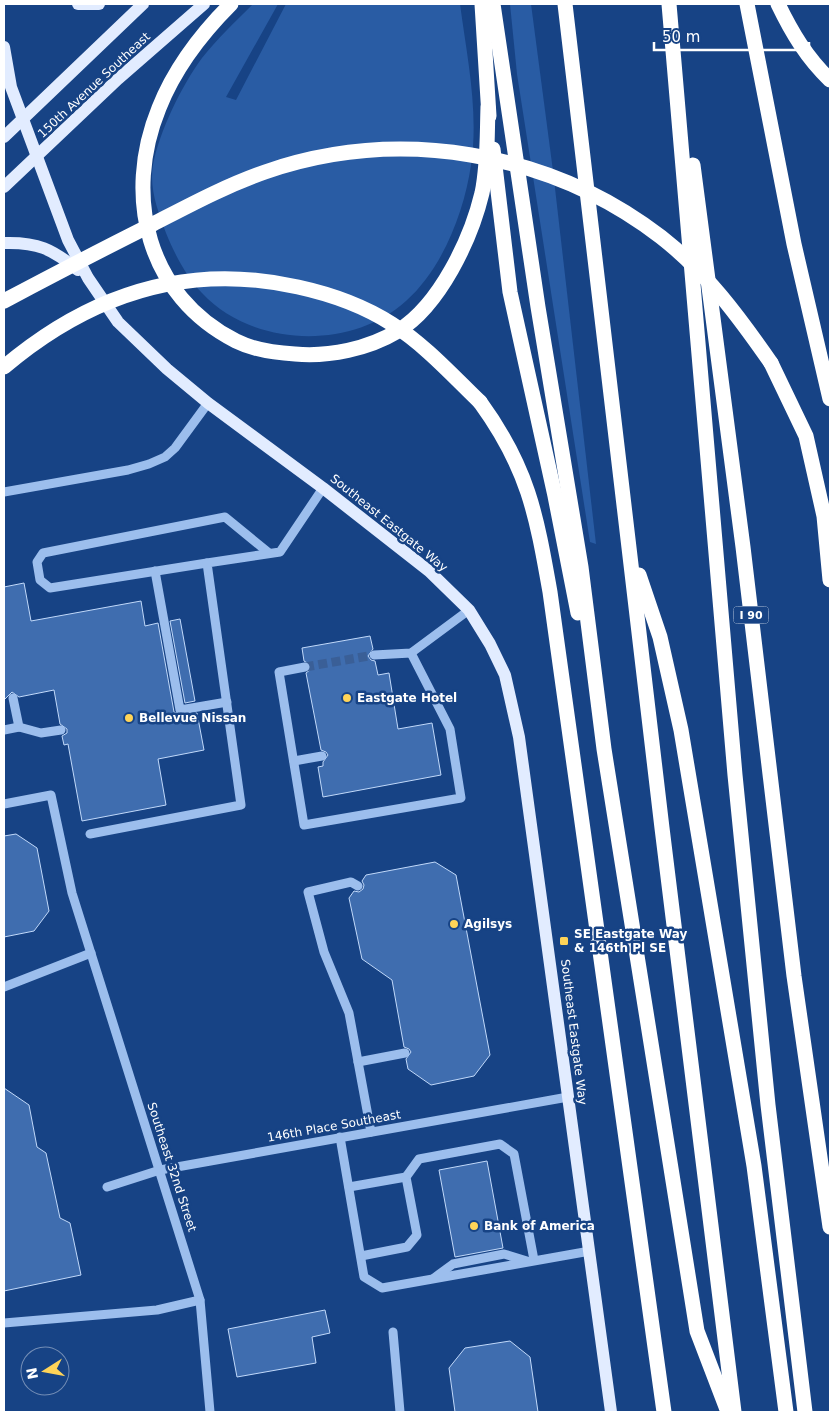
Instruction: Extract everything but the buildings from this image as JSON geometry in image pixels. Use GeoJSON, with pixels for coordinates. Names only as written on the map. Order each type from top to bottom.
{"type":"FeatureCollection","features":[{"type":"Feature","properties":{"kind":"highway"},"geometry":{"type":"LineString","coordinates":[[231,4],[182,65],[159,107],[146,145],[142,196],[150,243],[164,274],[181,300],[200,318],[237,342],[271,352],[304,355],[337,353],[398,331],[415,317],[433,297],[453,267],[468,235],[482,193],[487,149],[488,107]]}},
{"type":"Feature","properties":{"kind":"highway"},"geometry":{"type":"LineString","coordinates":[[482,4],[488,107],[510,292],[555,496],[604,749]]}},
{"type":"Feature","properties":{"kind":"highway"},"geometry":{"type":"LineString","coordinates":[[493,4],[539,316],[581,567],[604,749],[697,1331],[728,1412]]}},
{"type":"Feature","properties":{"kind":"highway"},"geometry":{"type":"LineString","coordinates":[[565,4],[685,1023],[734,1412]]}},
{"type":"Feature","properties":{"kind":"highway"},"geometry":{"type":"LineString","coordinates":[[670,4],[736,784],[768,1105],[805,1412]]}},
{"type":"Feature","properties":{"kind":"highway","name":"I 90"},"geometry":{"type":"LineString","coordinates":[[670,4],[743,547],[794,976],[830,1227]]}},
{"type":"Feature","properties":{"kind":"highway"},"geometry":{"type":"LineString","coordinates":[[746,4],[794,244],[830,399]]}},
{"type":"Feature","properties":{"kind":"highway"},"geometry":{"type":"LineString","coordinates":[[778,4],[792,33],[814,64],[830,80]]}},
{"type":"Feature","properties":{"kind":"highway"},"geometry":{"type":"LineString","coordinates":[[4,301],[220,189],[266,172],[310,159],[345,152],[382,149],[446,151],[497,159],[542,173],[602,201],[660,237],[711,283],[738,316],[771,363],[806,436],[824,516],[830,580]]}},
{"type":"Feature","properties":{"kind":"highway"},"geometry":{"type":"LineString","coordinates":[[4,367],[53,329],[105,302],[144,289],[191,280],[242,278],[277,282],[315,291],[354,304],[384,320],[428,351],[480,402],[500,430],[520,469],[532,502],[550,592],[664,1412]]}},
{"type":"Feature","properties":{"kind":"highway"},"geometry":{"type":"LineString","coordinates":[[629,545],[660,636],[681,730],[754,1166],[786,1412]]}},
{"type":"Feature","properties":{"kind":"main road"},"geometry":{"type":"LineString","coordinates":[[78,4],[100,4]]}},
{"type":"Feature","properties":{"kind":"main road","name":"150th Avenue Southeast"},"geometry":{"type":"LineString","coordinates":[[4,137],[143,4]]}},
{"type":"Feature","properties":{"kind":"main road","name":"150th Avenue Southeast"},"geometry":{"type":"LineString","coordinates":[[4,187],[118,79],[204,4]]}},
{"type":"Feature","properties":{"kind":"main road","name":"Southeast Eastgate Way"},"geometry":{"type":"LineString","coordinates":[[4,47],[11,88],[68,240],[88,278],[118,322],[208,403],[323,488],[430,571],[469,610],[490,644],[505,675],[519,737],[611,1412]]}},
{"type":"Feature","properties":{"kind":"main road"},"geometry":{"type":"LineString","coordinates":[[4,243],[34,244],[58,253],[88,278]]}},
{"type":"Feature","properties":{"kind":"street"},"geometry":{"type":"LineString","coordinates":[[4,492],[128,470],[149,464],[176,448],[208,403]]}},
{"type":"Feature","properties":{"kind":"street"},"geometry":{"type":"LineString","coordinates":[[268,553],[225,517],[42,553],[37,562],[40,580],[50,588],[280,552],[323,488]]}},
{"type":"Feature","properties":{"kind":"street"},"geometry":{"type":"LineString","coordinates":[[90,834],[241,805],[207,563]]}},
{"type":"Feature","properties":{"kind":"street"},"geometry":{"type":"LineString","coordinates":[[154,571],[180,710],[227,702]]}},
{"type":"Feature","properties":{"kind":"street"},"geometry":{"type":"LineString","coordinates":[[374,655],[411,653],[469,610]]}},
{"type":"Feature","properties":{"kind":"street"},"geometry":{"type":"LineString","coordinates":[[305,667],[279,672],[304,825],[461,798],[450,729],[411,653]]}},
{"type":"Feature","properties":{"kind":"street"},"geometry":{"type":"LineString","coordinates":[[14,698],[19,727]]}},
{"type":"Feature","properties":{"kind":"street"},"geometry":{"type":"LineString","coordinates":[[4,730],[19,727],[41,733],[61,730]]}},
{"type":"Feature","properties":{"kind":"street"},"geometry":{"type":"LineString","coordinates":[[294,761],[322,756]]}},
{"type":"Feature","properties":{"kind":"street","name":"Southeast 32nd Street"},"geometry":{"type":"LineString","coordinates":[[4,804],[51,795],[72,893],[200,1300],[210,1412]]}},
{"type":"Feature","properties":{"kind":"street"},"geometry":{"type":"LineString","coordinates":[[358,886],[351,882],[308,892],[324,952],[349,1013],[371,1132]]}},
{"type":"Feature","properties":{"kind":"street"},"geometry":{"type":"LineString","coordinates":[[4,987],[91,953]]}},
{"type":"Feature","properties":{"kind":"street"},"geometry":{"type":"LineString","coordinates":[[358,1062],[406,1054]]}},
{"type":"Feature","properties":{"kind":"street","name":"146th Place Southeast"},"geometry":{"type":"LineString","coordinates":[[107,1187],[160,1170],[568,1097]]}},
{"type":"Feature","properties":{"kind":"street"},"geometry":{"type":"LineString","coordinates":[[340,1137],[364,1277],[382,1288],[590,1251]]}},
{"type":"Feature","properties":{"kind":"street"},"geometry":{"type":"LineString","coordinates":[[349,1187],[406,1177],[419,1159],[500,1144],[514,1154],[532,1261]]}},
{"type":"Feature","properties":{"kind":"street"},"geometry":{"type":"LineString","coordinates":[[361,1256],[407,1248],[417,1234],[406,1177]]}},
{"type":"Feature","properties":{"kind":"street"},"geometry":{"type":"LineString","coordinates":[[4,1323],[157,1310],[200,1300]]}},
{"type":"Feature","properties":{"kind":"street"},"geometry":{"type":"LineString","coordinates":[[393,1332],[400,1412]]}},
{"type":"Feature","properties":{"kind":"shaded area"},"geometry":{"type":"Polygon","coordinates":[[[253,4],[278,4],[226,97],[236,100],[286,4],[460,4],[471,84],[474,125],[471,165],[463,202],[441,257],[419,288],[406,301],[383,317],[358,328],[330,335],[302,336],[274,332],[247,324],[223,311],[196,287],[186,273],[169,241],[157,208],[152,183],[153,165],[160,138],[172,109],[202,58],[253,4]]]}},
{"type":"Feature","properties":{"kind":"shaded area"},"geometry":{"type":"Polygon","coordinates":[[[510,4],[531,4],[553,171],[596,544],[590,542],[517,74],[510,4]]]}},
{"type":"Feature","properties":{"kind":"tunnel"},"geometry":{"type":"LineString","coordinates":[[305,667],[374,655]]}},
{"type":"Feature","properties":{"kind":"place","name":"Eastgate Hotel"},"geometry":{"type":"Point","coordinates":[347,698]}},
{"type":"Feature","properties":{"kind":"place","name":"Bellevue Nissan"},"geometry":{"type":"Point","coordinates":[129,718]}},
{"type":"Feature","properties":{"kind":"place","name":"Agilsys"},"geometry":{"type":"Point","coordinates":[454,924]}},
{"type":"Feature","properties":{"kind":"place","name":"SE Eastgate Way & 146th Pl SE"},"geometry":{"type":"Point","coordinates":[564,941]}},
{"type":"Feature","properties":{"kind":"place","name":"Bank of America"},"geometry":{"type":"Point","coordinates":[474,1226]}}]}
